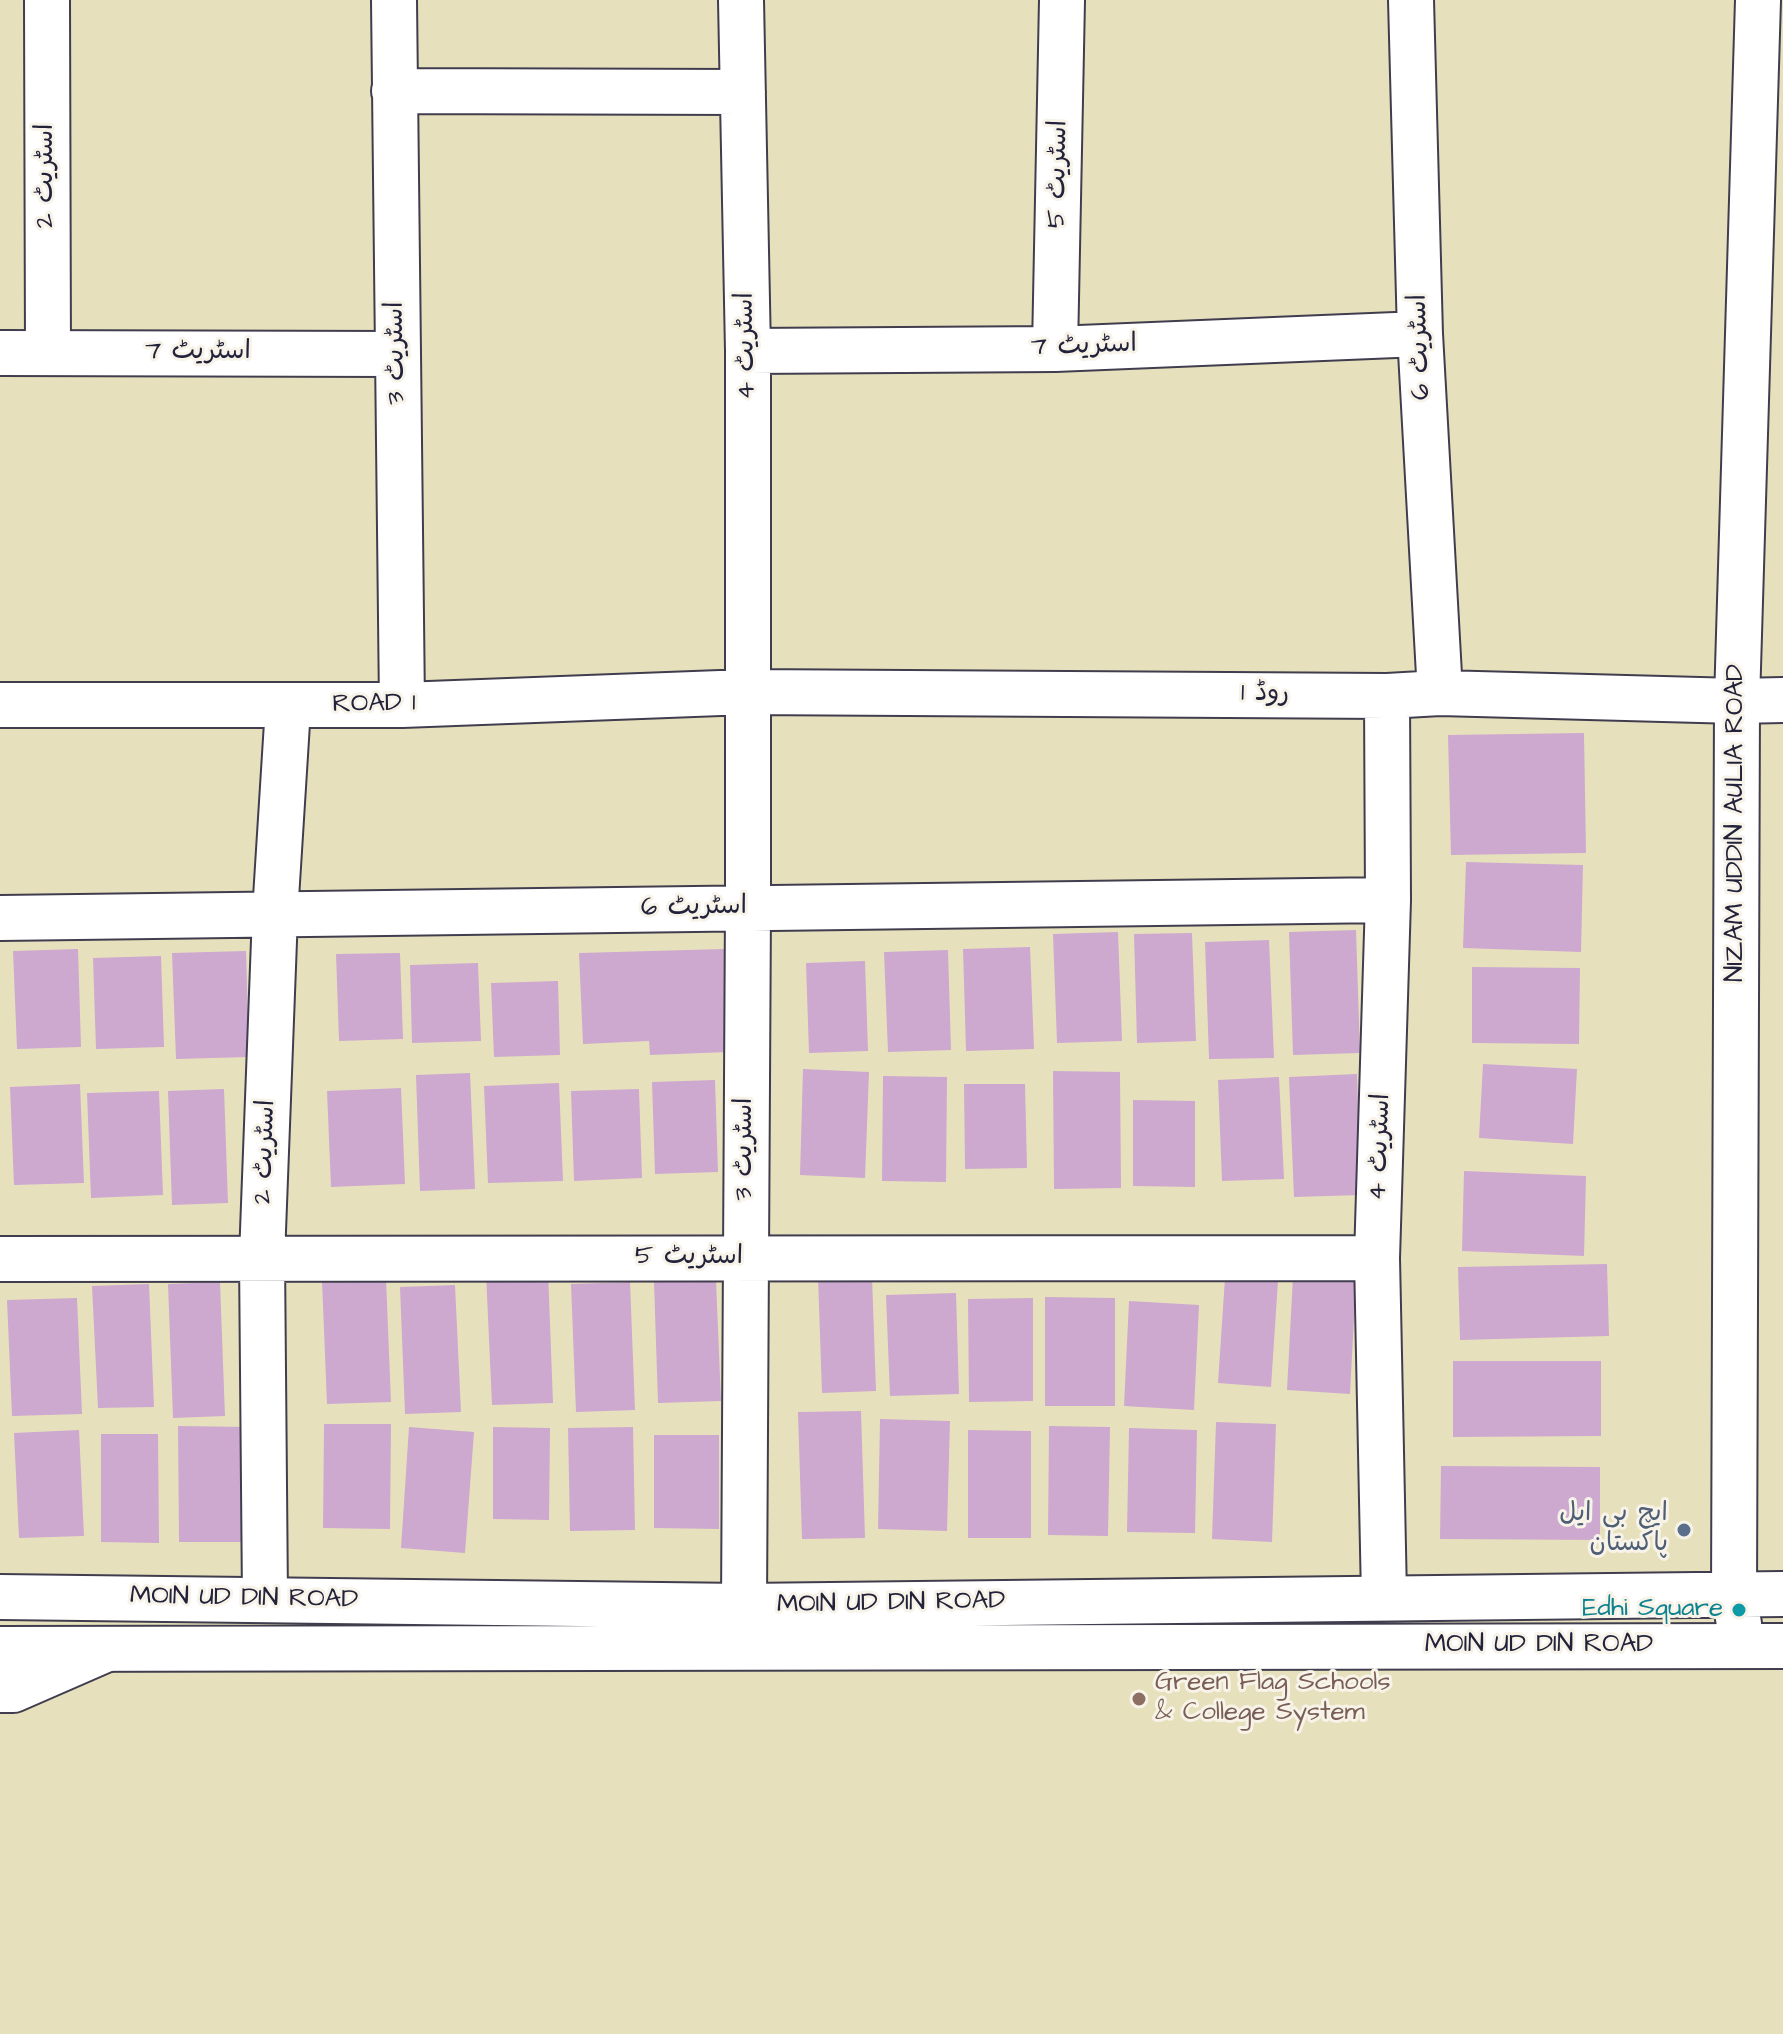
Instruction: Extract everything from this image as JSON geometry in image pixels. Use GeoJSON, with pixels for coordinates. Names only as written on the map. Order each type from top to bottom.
{"type":"FeatureCollection","features":[{"type":"Feature","properties":{"kind":"street","name":"اسٹریٹ 2"},"geometry":{"type":"LineString","coordinates":[[47,0],[48,353]]}},
{"type":"Feature","properties":{"kind":"street","name":"اسٹریٹ 3"},"geometry":{"type":"LineString","coordinates":[[394,0],[402,705]]}},
{"type":"Feature","properties":{"kind":"street","name":"اسٹریٹ 4"},"geometry":{"type":"LineString","coordinates":[[741,0],[748,351],[747,692]]}},
{"type":"Feature","properties":{"kind":"street","name":"اسٹریٹ 5"},"geometry":{"type":"LineString","coordinates":[[1055,349],[1062,0]]}},
{"type":"Feature","properties":{"kind":"street","name":"اسٹریٹ 6"},"geometry":{"type":"LineString","coordinates":[[1411,0],[1420,334],[1440,693]]}},
{"type":"Feature","properties":{"kind":"street","name":"NIZAM UDDIN AULIA ROAD"},"geometry":{"type":"LineString","coordinates":[[1758,0],[1737,701],[1734,1595],[1763,1646]]}},
{"type":"Feature","properties":{"kind":"street"},"geometry":{"type":"LineString","coordinates":[[394,91],[743,92]]}},
{"type":"Feature","properties":{"kind":"street","name":"اسٹریٹ 7"},"geometry":{"type":"LineString","coordinates":[[748,351],[1055,349],[1420,334]]}},
{"type":"Feature","properties":{"kind":"street","name":"اسٹریٹ 7"},"geometry":{"type":"LineString","coordinates":[[0,353],[397,354]]}},
{"type":"Feature","properties":{"kind":"street","name":"اسٹریٹ 3"},"geometry":{"type":"LineString","coordinates":[[744,1606],[747,692]]}},
{"type":"Feature","properties":{"kind":"street","name":"روڈ 1"},"geometry":{"type":"LineString","coordinates":[[747,692],[1387,696],[1440,693],[1783,700]]}},
{"type":"Feature","properties":{"kind":"street","name":"ROAD 1"},"geometry":{"type":"LineString","coordinates":[[0,705],[288,707],[747,692]]}},
{"type":"Feature","properties":{"kind":"street","name":"اسٹریٹ 4"},"geometry":{"type":"LineString","coordinates":[[1384,1597],[1377,1258],[1388,900],[1387,696]]}},
{"type":"Feature","properties":{"kind":"street","name":"اسٹریٹ 2"},"geometry":{"type":"LineString","coordinates":[[265,1599],[262,1257],[275,914],[288,707]]}},
{"type":"Feature","properties":{"kind":"street","name":"اسٹریٹ 6"},"geometry":{"type":"LineString","coordinates":[[0,918],[1388,900]]}},
{"type":"Feature","properties":{"kind":"street","name":"اسٹریٹ 5"},"geometry":{"type":"LineString","coordinates":[[0,1259],[1377,1258]]}},
{"type":"Feature","properties":{"kind":"street","name":"MOIN UD DIN ROAD"},"geometry":{"type":"LineString","coordinates":[[0,1597],[744,1606],[1783,1594]]}},
{"type":"Feature","properties":{"kind":"street","name":"MOIN UD DIN ROAD"},"geometry":{"type":"LineString","coordinates":[[0,1649],[1763,1646]]}},
{"type":"Feature","properties":{"kind":"street"},"geometry":{"type":"LineString","coordinates":[[0,1690],[13,1690],[107,1649]]}},
{"type":"Feature","properties":{"kind":"building"},"geometry":{"type":"Polygon","coordinates":[[[1584,733],[1586,853],[1451,855],[1448,735],[1584,733]]]}},
{"type":"Feature","properties":{"kind":"building"},"geometry":{"type":"Polygon","coordinates":[[[1466,862],[1583,865],[1581,952],[1463,948],[1466,862]]]}},
{"type":"Feature","properties":{"kind":"building"},"geometry":{"type":"Polygon","coordinates":[[[1356,930],[1360,1053],[1293,1055],[1289,932],[1356,930]]]}},
{"type":"Feature","properties":{"kind":"building"},"geometry":{"type":"Polygon","coordinates":[[[1118,932],[1122,1041],[1057,1043],[1053,934],[1118,932]]]}},
{"type":"Feature","properties":{"kind":"building"},"geometry":{"type":"Polygon","coordinates":[[[1192,933],[1196,1041],[1137,1043],[1134,934],[1192,933]]]}},
{"type":"Feature","properties":{"kind":"building"},"geometry":{"type":"Polygon","coordinates":[[[1269,940],[1274,1058],[1209,1059],[1205,942],[1269,940]]]}},
{"type":"Feature","properties":{"kind":"building"},"geometry":{"type":"Polygon","coordinates":[[[1030,947],[1034,1049],[966,1051],[963,949],[1030,947]]]}},
{"type":"Feature","properties":{"kind":"building"},"geometry":{"type":"Polygon","coordinates":[[[78,949],[81,1047],[17,1049],[13,951],[78,949]]]}},
{"type":"Feature","properties":{"kind":"building"},"geometry":{"type":"Polygon","coordinates":[[[724,949],[728,1052],[650,1055],[649,1041],[583,1044],[579,953],[724,949]]]}},
{"type":"Feature","properties":{"kind":"building"},"geometry":{"type":"Polygon","coordinates":[[[948,950],[951,1050],[888,1052],[884,952],[948,950]]]}},
{"type":"Feature","properties":{"kind":"building"},"geometry":{"type":"Polygon","coordinates":[[[246,951],[249,1057],[176,1059],[172,953],[246,951]]]}},
{"type":"Feature","properties":{"kind":"building"},"geometry":{"type":"Polygon","coordinates":[[[400,953],[403,1039],[339,1041],[336,954],[400,953]]]}},
{"type":"Feature","properties":{"kind":"building"},"geometry":{"type":"Polygon","coordinates":[[[161,956],[164,1047],[96,1049],[93,958],[161,956]]]}},
{"type":"Feature","properties":{"kind":"building"},"geometry":{"type":"Polygon","coordinates":[[[865,961],[868,1051],[809,1053],[806,963],[865,961]]]}},
{"type":"Feature","properties":{"kind":"building"},"geometry":{"type":"Polygon","coordinates":[[[478,963],[481,1041],[412,1043],[410,965],[478,963]]]}},
{"type":"Feature","properties":{"kind":"building"},"geometry":{"type":"Polygon","coordinates":[[[1472,967],[1580,968],[1579,1044],[1472,1043],[1472,967]]]}},
{"type":"Feature","properties":{"kind":"building"},"geometry":{"type":"Polygon","coordinates":[[[558,981],[560,1055],[494,1057],[491,983],[558,981]]]}},
{"type":"Feature","properties":{"kind":"building"},"geometry":{"type":"Polygon","coordinates":[[[1483,1064],[1577,1069],[1573,1144],[1479,1138],[1483,1064]]]}},
{"type":"Feature","properties":{"kind":"building"},"geometry":{"type":"Polygon","coordinates":[[[803,1069],[869,1072],[865,1178],[800,1175],[803,1069]]]}},
{"type":"Feature","properties":{"kind":"building"},"geometry":{"type":"Polygon","coordinates":[[[1053,1071],[1120,1072],[1121,1188],[1054,1189],[1053,1071]]]}},
{"type":"Feature","properties":{"kind":"building"},"geometry":{"type":"Polygon","coordinates":[[[470,1073],[475,1189],[420,1191],[416,1075],[470,1073]]]}},
{"type":"Feature","properties":{"kind":"building"},"geometry":{"type":"Polygon","coordinates":[[[1357,1074],[1361,1195],[1294,1197],[1289,1077],[1357,1074]]]}},
{"type":"Feature","properties":{"kind":"building"},"geometry":{"type":"Polygon","coordinates":[[[883,1076],[947,1077],[946,1182],[882,1181],[883,1076]]]}},
{"type":"Feature","properties":{"kind":"building"},"geometry":{"type":"Polygon","coordinates":[[[1279,1077],[1284,1179],[1222,1181],[1218,1080],[1279,1077]]]}},
{"type":"Feature","properties":{"kind":"building"},"geometry":{"type":"Polygon","coordinates":[[[715,1080],[718,1172],[655,1174],[652,1082],[715,1080]]]}},
{"type":"Feature","properties":{"kind":"building"},"geometry":{"type":"Polygon","coordinates":[[[559,1083],[563,1181],[488,1183],[484,1086],[559,1083]]]}},
{"type":"Feature","properties":{"kind":"building"},"geometry":{"type":"Polygon","coordinates":[[[80,1084],[84,1183],[14,1185],[10,1087],[80,1084]]]}},
{"type":"Feature","properties":{"kind":"building"},"geometry":{"type":"Polygon","coordinates":[[[964,1084],[1025,1084],[1027,1168],[965,1169],[964,1084]]]}},
{"type":"Feature","properties":{"kind":"building"},"geometry":{"type":"Polygon","coordinates":[[[401,1088],[405,1184],[331,1187],[327,1091],[401,1088]]]}},
{"type":"Feature","properties":{"kind":"building"},"geometry":{"type":"Polygon","coordinates":[[[224,1089],[228,1203],[172,1205],[168,1091],[224,1089]]]}},
{"type":"Feature","properties":{"kind":"building"},"geometry":{"type":"Polygon","coordinates":[[[639,1089],[642,1178],[574,1181],[571,1091],[639,1089]]]}},
{"type":"Feature","properties":{"kind":"building"},"geometry":{"type":"Polygon","coordinates":[[[159,1091],[163,1195],[91,1198],[87,1093],[159,1091]]]}},
{"type":"Feature","properties":{"kind":"building"},"geometry":{"type":"Polygon","coordinates":[[[1133,1100],[1195,1101],[1195,1187],[1133,1186],[1133,1100]]]}},
{"type":"Feature","properties":{"kind":"building"},"geometry":{"type":"Polygon","coordinates":[[[1464,1171],[1586,1176],[1584,1256],[1462,1251],[1464,1171]]]}},
{"type":"Feature","properties":{"kind":"building"},"geometry":{"type":"Polygon","coordinates":[[[1607,1264],[1609,1336],[1460,1340],[1458,1267],[1607,1264]]]}},
{"type":"Feature","properties":{"kind":"building"},"geometry":{"type":"Polygon","coordinates":[[[548,1271],[553,1403],[492,1405],[486,1273],[548,1271]]]}},
{"type":"Feature","properties":{"kind":"building"},"geometry":{"type":"Polygon","coordinates":[[[872,1276],[876,1391],[822,1393],[818,1277],[872,1276]]]}},
{"type":"Feature","properties":{"kind":"building"},"geometry":{"type":"Polygon","coordinates":[[[1293,1276],[1356,1280],[1350,1394],[1287,1390],[1293,1276]]]}},
{"type":"Feature","properties":{"kind":"building"},"geometry":{"type":"Polygon","coordinates":[[[1225,1278],[1278,1281],[1271,1387],[1218,1383],[1225,1278]]]}},
{"type":"Feature","properties":{"kind":"building"},"geometry":{"type":"Polygon","coordinates":[[[386,1279],[391,1402],[327,1404],[322,1281],[386,1279]]]}},
{"type":"Feature","properties":{"kind":"building"},"geometry":{"type":"Polygon","coordinates":[[[716,1280],[721,1401],[658,1403],[654,1282],[716,1280]]]}},
{"type":"Feature","properties":{"kind":"building"},"geometry":{"type":"Polygon","coordinates":[[[220,1282],[225,1416],[173,1418],[168,1284],[220,1282]]]}},
{"type":"Feature","properties":{"kind":"building"},"geometry":{"type":"Polygon","coordinates":[[[630,1282],[635,1410],[576,1412],[571,1284],[630,1282]]]}},
{"type":"Feature","properties":{"kind":"building"},"geometry":{"type":"Polygon","coordinates":[[[149,1284],[154,1407],[98,1408],[92,1286],[149,1284]]]}},
{"type":"Feature","properties":{"kind":"building"},"geometry":{"type":"Polygon","coordinates":[[[455,1285],[461,1412],[405,1414],[400,1287],[455,1285]]]}},
{"type":"Feature","properties":{"kind":"building"},"geometry":{"type":"Polygon","coordinates":[[[956,1293],[959,1394],[890,1396],[886,1295],[956,1293]]]}},
{"type":"Feature","properties":{"kind":"building"},"geometry":{"type":"Polygon","coordinates":[[[1045,1297],[1115,1298],[1115,1406],[1045,1406],[1045,1297]]]}},
{"type":"Feature","properties":{"kind":"building"},"geometry":{"type":"Polygon","coordinates":[[[77,1298],[82,1414],[12,1416],[7,1300],[77,1298]]]}},
{"type":"Feature","properties":{"kind":"building"},"geometry":{"type":"Polygon","coordinates":[[[1033,1298],[1033,1401],[969,1402],[968,1299],[1033,1298]]]}},
{"type":"Feature","properties":{"kind":"building"},"geometry":{"type":"Polygon","coordinates":[[[1129,1301],[1199,1305],[1194,1410],[1124,1406],[1129,1301]]]}},
{"type":"Feature","properties":{"kind":"building"},"geometry":{"type":"Polygon","coordinates":[[[1453,1361],[1601,1361],[1601,1436],[1453,1437],[1453,1361]]]}},
{"type":"Feature","properties":{"kind":"building"},"geometry":{"type":"Polygon","coordinates":[[[861,1411],[865,1538],[802,1539],[798,1412],[861,1411]]]}},
{"type":"Feature","properties":{"kind":"building"},"geometry":{"type":"Polygon","coordinates":[[[880,1419],[950,1421],[947,1531],[878,1529],[880,1419]]]}},
{"type":"Feature","properties":{"kind":"building"},"geometry":{"type":"Polygon","coordinates":[[[1216,1422],[1276,1424],[1272,1542],[1212,1539],[1216,1422]]]}},
{"type":"Feature","properties":{"kind":"building"},"geometry":{"type":"Polygon","coordinates":[[[324,1424],[391,1424],[390,1529],[323,1528],[324,1424]]]}},
{"type":"Feature","properties":{"kind":"building"},"geometry":{"type":"Polygon","coordinates":[[[178,1426],[249,1427],[249,1542],[179,1542],[178,1426]]]}},
{"type":"Feature","properties":{"kind":"building"},"geometry":{"type":"Polygon","coordinates":[[[1049,1426],[1110,1427],[1108,1536],[1048,1535],[1049,1426]]]}},
{"type":"Feature","properties":{"kind":"building"},"geometry":{"type":"Polygon","coordinates":[[[409,1427],[474,1432],[465,1553],[401,1548],[409,1427]]]}},
{"type":"Feature","properties":{"kind":"building"},"geometry":{"type":"Polygon","coordinates":[[[493,1427],[550,1428],[549,1520],[493,1519],[493,1427]]]}},
{"type":"Feature","properties":{"kind":"building"},"geometry":{"type":"Polygon","coordinates":[[[633,1427],[635,1530],[570,1531],[568,1428],[633,1427]]]}},
{"type":"Feature","properties":{"kind":"building"},"geometry":{"type":"Polygon","coordinates":[[[1129,1428],[1197,1430],[1195,1533],[1127,1532],[1129,1428]]]}},
{"type":"Feature","properties":{"kind":"building"},"geometry":{"type":"Polygon","coordinates":[[[79,1430],[84,1536],[19,1538],[14,1433],[79,1430]]]}},
{"type":"Feature","properties":{"kind":"building"},"geometry":{"type":"Polygon","coordinates":[[[968,1430],[1031,1431],[1031,1538],[968,1538],[968,1430]]]}},
{"type":"Feature","properties":{"kind":"building"},"geometry":{"type":"Polygon","coordinates":[[[101,1434],[158,1434],[159,1543],[101,1542],[101,1434]]]}},
{"type":"Feature","properties":{"kind":"building"},"geometry":{"type":"Polygon","coordinates":[[[654,1435],[719,1435],[719,1529],[654,1528],[654,1435]]]}},
{"type":"Feature","properties":{"kind":"building"},"geometry":{"type":"Polygon","coordinates":[[[1441,1466],[1600,1467],[1600,1540],[1440,1539],[1441,1466]]]}},
{"type":"Feature","properties":{"kind":"place","name":"ایچ بی ایل پاکستان"},"geometry":{"type":"Point","coordinates":[1684,1530]}},
{"type":"Feature","properties":{"kind":"place","name":"Edhi Square"},"geometry":{"type":"Point","coordinates":[1739,1610]}},
{"type":"Feature","properties":{"kind":"place","name":"Green Flag Schools & College System"},"geometry":{"type":"Point","coordinates":[1139,1699]}}]}
